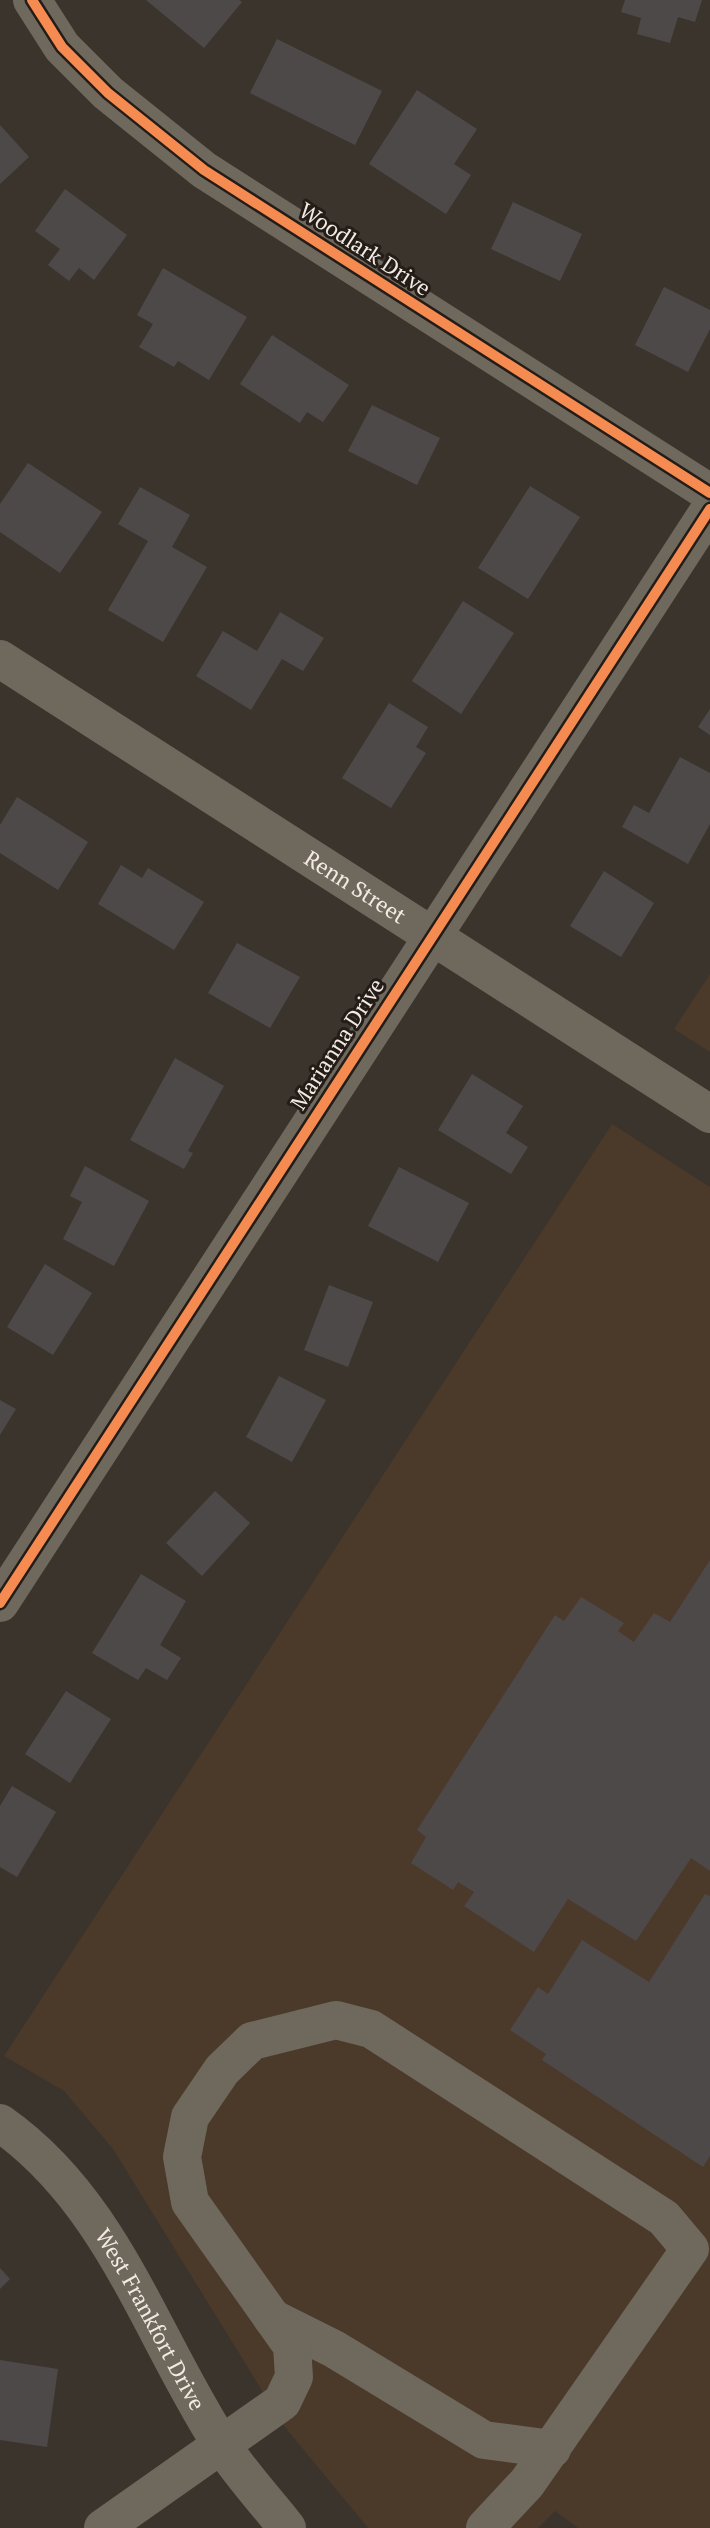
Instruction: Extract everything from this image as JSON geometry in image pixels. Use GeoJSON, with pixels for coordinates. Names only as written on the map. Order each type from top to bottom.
{"type":"FeatureCollection","features":[{"type":"Feature","properties":{"kind":"street","name":"Woodlark Drive"},"geometry":{"type":"LineString","coordinates":[[32,0],[62,47],[108,93],[204,170],[710,493]]}},
{"type":"Feature","properties":{"kind":"street","name":"Marianna Drive"},"geometry":{"type":"LineString","coordinates":[[0,1603],[710,509]]}},
{"type":"Feature","properties":{"kind":"street","name":"Renn Street"},"geometry":{"type":"LineString","coordinates":[[0,659],[710,1114]]}},
{"type":"Feature","properties":{"kind":"street"},"geometry":{"type":"LineString","coordinates":[[103,2528],[282,2402],[294,2377],[292,2346],[190,2202],[182,2157],[190,2117],[222,2070],[252,2041],[336,2020],[371,2029],[664,2218],[700,2254],[527,2483],[485,2528]]}},
{"type":"Feature","properties":{"kind":"street","name":"West Frankfort Drive"},"geometry":{"type":"LineString","coordinates":[[0,2123],[36,2148],[94,2217],[220,2443],[287,2528]]}},
{"type":"Feature","properties":{"kind":"street"},"geometry":{"type":"LineString","coordinates":[[272,2318],[334,2349],[484,2440],[552,2449]]}},
{"type":"Feature","properties":{"kind":"shaded area"},"geometry":{"type":"Polygon","coordinates":[[[710,974],[710,1052],[674,1029],[710,974]]]}},
{"type":"Feature","properties":{"kind":"shaded area"},"geometry":{"type":"Polygon","coordinates":[[[612,1124],[710,1187],[710,2528],[578,2528],[555,2511],[538,2528],[368,2528],[284,2426],[113,2149],[64,2091],[4,2056],[612,1124]]]}},
{"type":"Feature","properties":{"kind":"building"},"geometry":{"type":"Polygon","coordinates":[[[146,0],[239,0],[242,2],[204,48],[146,0]]]}},
{"type":"Feature","properties":{"kind":"building"},"geometry":{"type":"Polygon","coordinates":[[[625,0],[702,0],[695,22],[678,17],[670,43],[637,34],[641,18],[621,12],[625,0]]]}},
{"type":"Feature","properties":{"kind":"building"},"geometry":{"type":"Polygon","coordinates":[[[277,39],[382,91],[355,145],[250,93],[277,39]]]}},
{"type":"Feature","properties":{"kind":"building"},"geometry":{"type":"Polygon","coordinates":[[[417,90],[477,129],[454,164],[471,175],[446,214],[369,164],[417,90]]]}},
{"type":"Feature","properties":{"kind":"building"},"geometry":{"type":"Polygon","coordinates":[[[0,125],[29,157],[0,184],[0,125]]]}},
{"type":"Feature","properties":{"kind":"building"},"geometry":{"type":"Polygon","coordinates":[[[65,189],[127,235],[94,280],[79,268],[69,281],[48,265],[60,249],[35,231],[65,189]]]}},
{"type":"Feature","properties":{"kind":"building"},"geometry":{"type":"Polygon","coordinates":[[[513,202],[582,234],[560,281],[491,249],[513,202]]]}},
{"type":"Feature","properties":{"kind":"building"},"geometry":{"type":"Polygon","coordinates":[[[163,268],[247,317],[209,380],[178,361],[174,367],[139,347],[153,324],[137,315],[163,268]]]}},
{"type":"Feature","properties":{"kind":"building"},"geometry":{"type":"Polygon","coordinates":[[[664,287],[710,310],[710,329],[688,372],[635,345],[664,287]]]}},
{"type":"Feature","properties":{"kind":"building"},"geometry":{"type":"Polygon","coordinates":[[[272,335],[349,385],[323,422],[307,412],[300,423],[240,384],[272,335]]]}},
{"type":"Feature","properties":{"kind":"building"},"geometry":{"type":"Polygon","coordinates":[[[372,405],[440,438],[417,485],[348,451],[372,405]]]}},
{"type":"Feature","properties":{"kind":"building"},"geometry":{"type":"Polygon","coordinates":[[[28,463],[102,512],[60,573],[0,532],[0,504],[28,463]]]}},
{"type":"Feature","properties":{"kind":"building"},"geometry":{"type":"Polygon","coordinates":[[[530,486],[580,517],[528,599],[478,568],[530,486]]]}},
{"type":"Feature","properties":{"kind":"building"},"geometry":{"type":"Polygon","coordinates":[[[140,487],[190,515],[172,547],[207,567],[163,642],[108,610],[148,541],[118,524],[140,487]]]}},
{"type":"Feature","properties":{"kind":"building"},"geometry":{"type":"Polygon","coordinates":[[[463,601],[514,633],[461,714],[412,681],[463,601]]]}},
{"type":"Feature","properties":{"kind":"building"},"geometry":{"type":"Polygon","coordinates":[[[280,612],[324,638],[303,671],[282,659],[251,710],[196,676],[223,631],[257,651],[280,612]]]}},
{"type":"Feature","properties":{"kind":"building"},"geometry":{"type":"Polygon","coordinates":[[[389,703],[428,727],[416,747],[426,753],[391,808],[342,778],[389,703]]]}},
{"type":"Feature","properties":{"kind":"building"},"geometry":{"type":"Polygon","coordinates":[[[710,709],[710,735],[698,727],[710,709]]]}},
{"type":"Feature","properties":{"kind":"building"},"geometry":{"type":"Polygon","coordinates":[[[680,757],[710,773],[710,824],[688,864],[622,827],[634,805],[649,813],[680,757]]]}},
{"type":"Feature","properties":{"kind":"building"},"geometry":{"type":"Polygon","coordinates":[[[17,797],[88,842],[58,890],[0,853],[0,825],[17,797]]]}},
{"type":"Feature","properties":{"kind":"building"},"geometry":{"type":"Polygon","coordinates":[[[121,865],[142,878],[148,868],[204,902],[174,950],[98,904],[121,865]]]}},
{"type":"Feature","properties":{"kind":"building"},"geometry":{"type":"Polygon","coordinates":[[[604,871],[654,903],[621,957],[570,926],[604,871]]]}},
{"type":"Feature","properties":{"kind":"building"},"geometry":{"type":"Polygon","coordinates":[[[237,943],[300,977],[270,1028],[208,993],[237,943]]]}},
{"type":"Feature","properties":{"kind":"building"},"geometry":{"type":"Polygon","coordinates":[[[175,1058],[224,1086],[188,1151],[193,1153],[184,1169],[130,1140],[175,1058]]]}},
{"type":"Feature","properties":{"kind":"building"},"geometry":{"type":"Polygon","coordinates":[[[472,1074],[523,1106],[506,1133],[528,1147],[511,1174],[438,1130],[472,1074]]]}},
{"type":"Feature","properties":{"kind":"building"},"geometry":{"type":"Polygon","coordinates":[[[85,1166],[149,1201],[114,1266],[63,1239],[82,1202],[70,1196],[85,1166]]]}},
{"type":"Feature","properties":{"kind":"building"},"geometry":{"type":"Polygon","coordinates":[[[399,1167],[469,1203],[438,1262],[368,1226],[399,1167]]]}},
{"type":"Feature","properties":{"kind":"building"},"geometry":{"type":"Polygon","coordinates":[[[45,1264],[92,1293],[53,1355],[7,1327],[45,1264]]]}},
{"type":"Feature","properties":{"kind":"building"},"geometry":{"type":"Polygon","coordinates":[[[329,1285],[373,1302],[348,1367],[304,1350],[329,1285]]]}},
{"type":"Feature","properties":{"kind":"building"},"geometry":{"type":"Polygon","coordinates":[[[279,1376],[326,1400],[292,1462],[246,1437],[279,1376]]]}},
{"type":"Feature","properties":{"kind":"building"},"geometry":{"type":"Polygon","coordinates":[[[0,1400],[16,1409],[0,1435],[0,1400]]]}},
{"type":"Feature","properties":{"kind":"building"},"geometry":{"type":"Polygon","coordinates":[[[215,1491],[250,1523],[202,1576],[166,1543],[215,1491]]]}},
{"type":"Feature","properties":{"kind":"building"},"geometry":{"type":"Polygon","coordinates":[[[710,1560],[710,1871],[691,1858],[636,1941],[568,1899],[534,1952],[464,1906],[474,1892],[458,1882],[453,1890],[411,1863],[426,1837],[417,1830],[555,1615],[564,1621],[581,1597],[624,1623],[618,1631],[634,1642],[654,1613],[670,1622],[710,1560]]]}},
{"type":"Feature","properties":{"kind":"building"},"geometry":{"type":"Polygon","coordinates":[[[141,1574],[186,1601],[160,1645],[181,1658],[167,1680],[146,1668],[138,1680],[92,1653],[141,1574]]]}},
{"type":"Feature","properties":{"kind":"building"},"geometry":{"type":"Polygon","coordinates":[[[66,1691],[111,1719],[70,1783],[25,1754],[66,1691]]]}},
{"type":"Feature","properties":{"kind":"building"},"geometry":{"type":"Polygon","coordinates":[[[12,1786],[56,1812],[17,1877],[0,1867],[0,1806],[12,1786]]]}},
{"type":"Feature","properties":{"kind":"building"},"geometry":{"type":"Polygon","coordinates":[[[705,1894],[710,1896],[710,2156],[703,2167],[542,2060],[546,2054],[510,2030],[538,1987],[548,1994],[582,1940],[649,1982],[705,1894]]]}},
{"type":"Feature","properties":{"kind":"building"},"geometry":{"type":"Polygon","coordinates":[[[0,2268],[10,2279],[0,2289],[0,2268]]]}},
{"type":"Feature","properties":{"kind":"building"},"geometry":{"type":"Polygon","coordinates":[[[0,2360],[58,2369],[47,2447],[0,2440],[0,2360]]]}},
{"type":"Feature","properties":{"kind":"cycle path"},"geometry":{"type":"LineString","coordinates":[[32,0],[62,47],[108,93],[204,170],[710,493]]}},
{"type":"Feature","properties":{"kind":"cycle path"},"geometry":{"type":"LineString","coordinates":[[0,1603],[710,509]]}}]}
